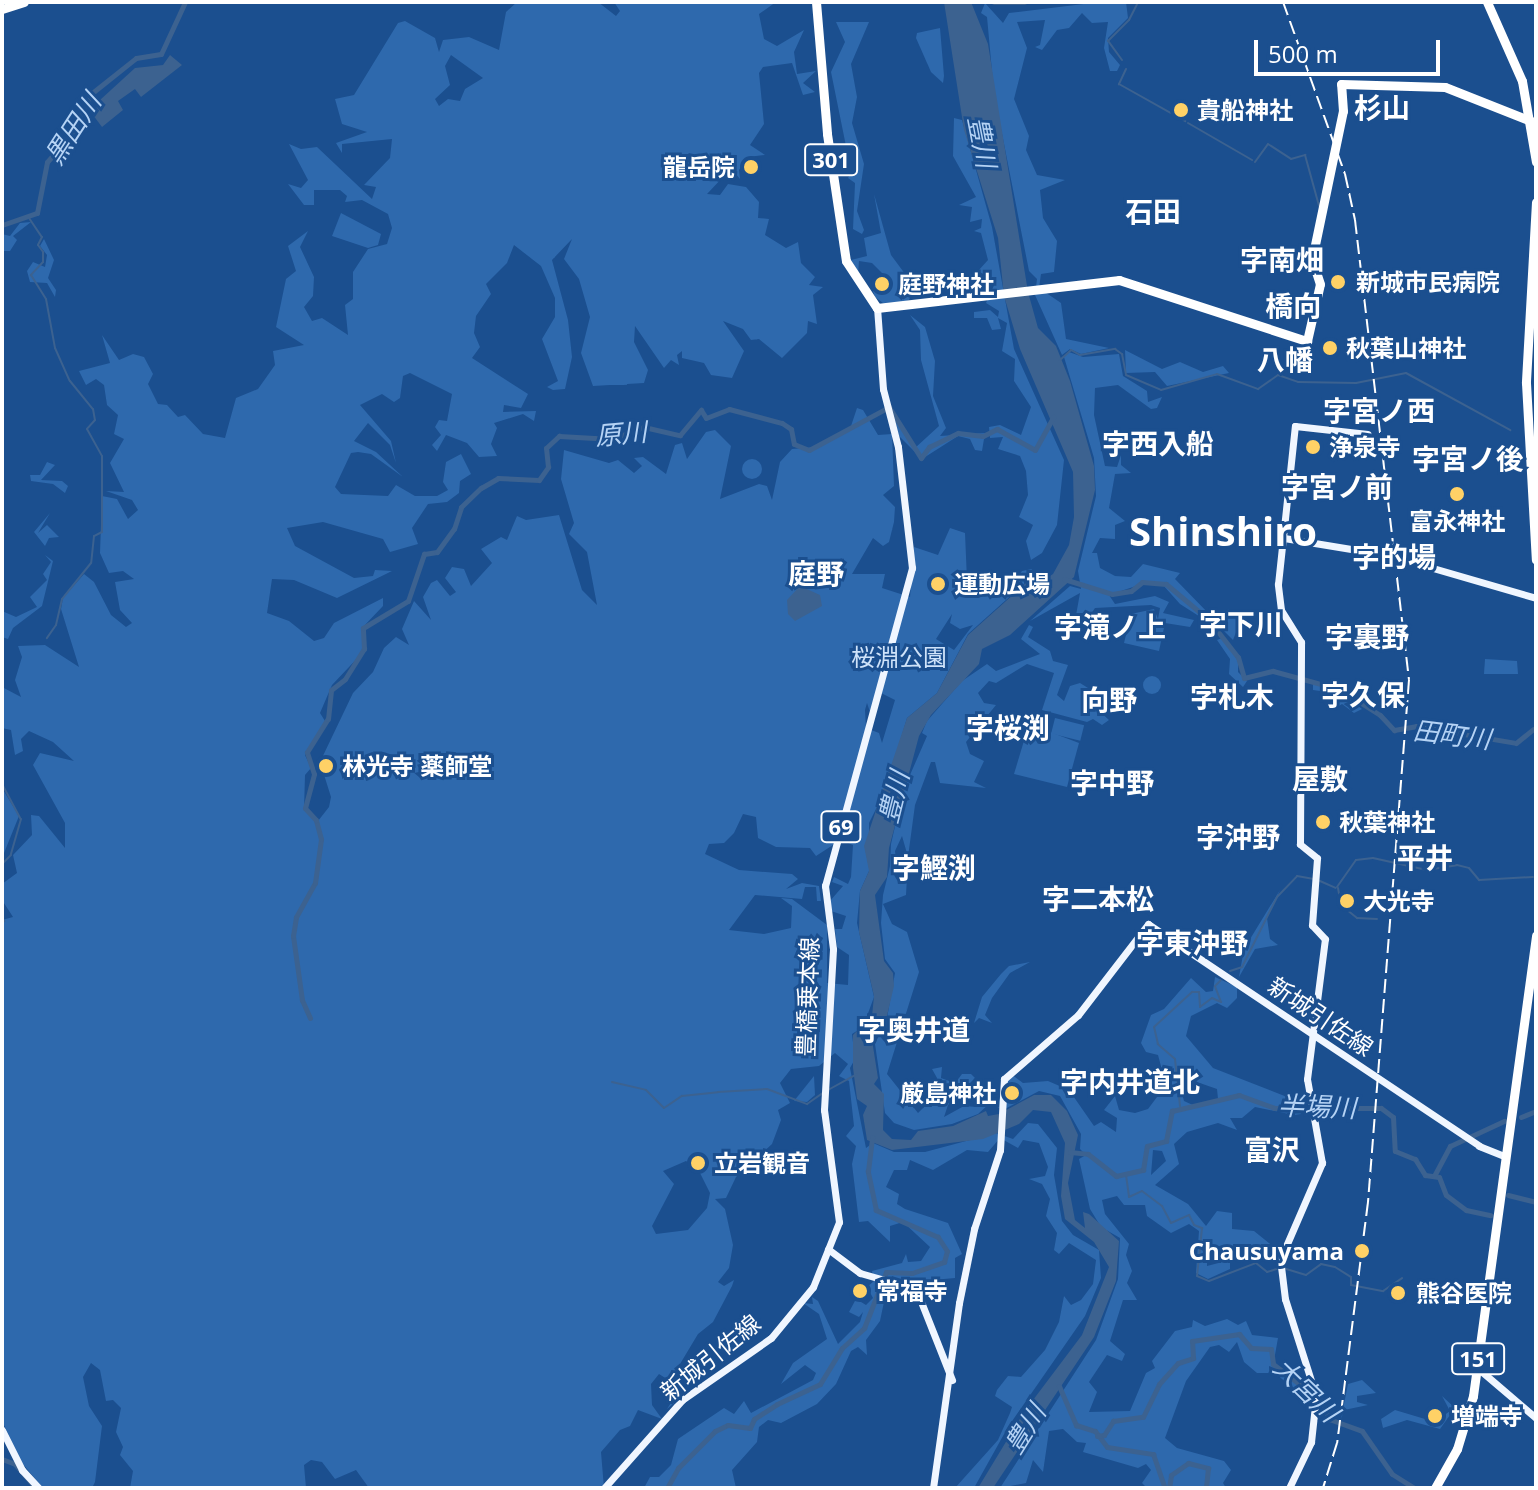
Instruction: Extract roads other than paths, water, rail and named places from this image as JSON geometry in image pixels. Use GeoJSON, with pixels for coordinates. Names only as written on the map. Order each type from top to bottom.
{"type":"FeatureCollection","features":[{"type":"Feature","properties":{"kind":"highway"},"geometry":{"type":"LineString","coordinates":[[2,9],[24,2]]}},
{"type":"Feature","properties":{"kind":"highway","name":"301"},"geometry":{"type":"LineString","coordinates":[[816,2],[827,134],[845,253],[853,276],[877,308]]}},
{"type":"Feature","properties":{"kind":"highway"},"geometry":{"type":"LineString","coordinates":[[1487,2],[1522,81],[1534,123],[1536,162]]}},
{"type":"Feature","properties":{"kind":"highway"},"geometry":{"type":"LineString","coordinates":[[877,308],[1102,279],[1144,284],[1307,341],[1320,284],[1312,259],[1336,148],[1341,84],[1445,87],[1534,123]]}},
{"type":"Feature","properties":{"kind":"highway"},"geometry":{"type":"LineString","coordinates":[[1536,202],[1526,383],[1536,560]]}},
{"type":"Feature","properties":{"kind":"highway","name":"151"},"geometry":{"type":"LineString","coordinates":[[1432,1488],[1457,1440],[1475,1366],[1536,935]]}},
{"type":"Feature","properties":{"kind":"main road","name":"豊橋乗本線"},"geometry":{"type":"LineString","coordinates":[[828,1249],[839,1212],[824,1110],[833,949],[825,886],[911,574],[898,447],[887,407],[877,308]]}},
{"type":"Feature","properties":{"kind":"main road"},"geometry":{"type":"LineString","coordinates":[[1289,1488],[1311,1442],[1316,1398],[1285,1299],[1280,1266],[1284,1244],[1322,1163],[1309,1107],[1312,1033],[1325,942],[1312,928],[1317,856],[1300,842],[1301,642],[1278,597],[1295,426],[1368,434]]}},
{"type":"Feature","properties":{"kind":"main road"},"geometry":{"type":"LineString","coordinates":[[1284,538],[1388,555],[1536,598]]}},
{"type":"Feature","properties":{"kind":"main road","name":"新城引佐線"},"geometry":{"type":"LineString","coordinates":[[952,1380],[972,1237],[1001,1141],[1001,1094],[1007,1074],[1078,1015],[1148,924],[1468,1139],[1506,1157]]}},
{"type":"Feature","properties":{"kind":"main road"},"geometry":{"type":"LineString","coordinates":[[828,1249],[873,1277],[909,1284],[919,1294],[952,1380],[933,1488]]}},
{"type":"Feature","properties":{"kind":"main road","name":"新城引佐線"},"geometry":{"type":"LineString","coordinates":[[604,1488],[682,1400],[771,1338],[813,1287],[828,1249]]}},
{"type":"Feature","properties":{"kind":"main road"},"geometry":{"type":"LineString","coordinates":[[1475,1366],[1536,1418]]}},
{"type":"Feature","properties":{"kind":"main road"},"geometry":{"type":"LineString","coordinates":[[2,1430],[22,1470],[39,1488]]}},
{"type":"Feature","properties":{"kind":"water","name":"豊川"},"geometry":{"type":"Polygon","coordinates":[[[944,2],[971,2],[988,44],[1028,292],[1038,328],[1056,346],[1070,381],[1094,466],[1095,490],[1074,577],[1010,635],[982,649],[979,664],[931,715],[919,736],[889,848],[887,877],[875,895],[884,961],[893,973],[894,986],[886,1020],[872,1040],[878,1078],[874,1084],[884,1094],[883,1130],[892,1139],[911,1140],[918,1131],[953,1126],[986,1111],[988,1116],[999,1114],[1034,1095],[1051,1095],[1067,1111],[1078,1135],[1068,1183],[1075,1220],[1085,1228],[1083,1212],[1089,1214],[1119,1241],[1116,1281],[1094,1337],[993,1488],[978,1488],[1024,1412],[1082,1335],[1109,1267],[1094,1242],[1065,1219],[1061,1196],[1065,1143],[1051,1112],[1033,1110],[1019,1124],[983,1139],[892,1150],[867,1140],[863,1115],[867,1106],[857,1099],[853,1068],[853,1035],[872,1016],[874,996],[859,932],[860,891],[869,871],[864,846],[907,718],[937,693],[968,635],[1026,583],[1025,592],[1053,574],[1069,545],[1074,517],[1073,472],[1020,349],[1004,296],[998,238],[964,130],[944,2]]]}},
{"type":"Feature","properties":{"kind":"water"},"geometry":{"type":"Polygon","coordinates":[[[170,55],[182,65],[141,97],[135,89],[118,101],[123,110],[102,127],[93,115],[100,100],[135,68],[163,65],[170,55]]]}},
{"type":"Feature","properties":{"kind":"water"},"geometry":{"type":"Polygon","coordinates":[[[800,586],[820,595],[822,606],[795,621],[788,614],[787,600],[800,586]]]}},
{"type":"Feature","properties":{"kind":"waterway","name":"黒田川"},"geometry":{"type":"LineString","coordinates":[[2,225],[37,213],[47,162],[70,136],[92,93],[136,58],[161,54],[185,2]]}},
{"type":"Feature","properties":{"kind":"waterway"},"geometry":{"type":"LineString","coordinates":[[994,2],[1024,2]]}},
{"type":"Feature","properties":{"kind":"waterway"},"geometry":{"type":"LineString","coordinates":[[1122,60],[1108,41],[1129,20],[1138,2]]}},
{"type":"Feature","properties":{"kind":"waterway"},"geometry":{"type":"LineString","coordinates":[[1126,69],[1119,84],[1185,121]]}},
{"type":"Feature","properties":{"kind":"waterway"},"geometry":{"type":"LineString","coordinates":[[1188,123],[1252,160]]}},
{"type":"Feature","properties":{"kind":"waterway"},"geometry":{"type":"LineString","coordinates":[[1255,162],[1268,144],[1291,159],[1305,155],[1319,206]]}},
{"type":"Feature","properties":{"kind":"waterway"},"geometry":{"type":"LineString","coordinates":[[29,218],[42,237],[38,245],[43,252],[43,262],[31,275],[46,299],[55,348],[70,381],[93,409],[95,420],[87,429],[102,456],[102,532],[94,536],[91,563],[62,599],[56,625],[47,638]]}},
{"type":"Feature","properties":{"kind":"waterway"},"geometry":{"type":"LineString","coordinates":[[1060,360],[1071,350],[1080,355],[1115,349],[1122,354],[1126,375],[1161,390],[1217,374],[1258,389],[1278,375],[1298,382],[1356,383],[1406,373],[1510,430]]}},
{"type":"Feature","properties":{"kind":"waterway","name":"原川"},"geometry":{"type":"LineString","coordinates":[[310,1018],[302,1000],[293,936],[296,917],[315,883],[321,839],[316,820],[305,808],[314,774],[307,752],[328,719],[331,690],[345,679],[364,649],[363,628],[408,601],[424,554],[437,552],[454,529],[461,507],[481,488],[498,478],[539,480],[548,467],[546,448],[559,436],[612,439],[644,427],[680,435],[701,410],[706,418],[729,409],[782,423],[791,429],[794,444],[809,450],[889,407],[921,458],[929,447],[958,433],[983,436],[997,429],[1035,450],[1053,417]]}},
{"type":"Feature","properties":{"kind":"waterway"},"geometry":{"type":"LineString","coordinates":[[2,441],[2,453]]}},
{"type":"Feature","properties":{"kind":"waterway","name":"田町川"},"geometry":{"type":"LineString","coordinates":[[1064,579],[1112,594],[1131,591],[1142,582],[1166,584],[1209,620]]}},
{"type":"Feature","properties":{"kind":"waterway","name":"田町川"},"geometry":{"type":"LineString","coordinates":[[1219,633],[1238,657],[1244,678],[1273,671],[1339,689],[1380,715],[1394,730],[1416,726],[1516,743],[1533,729]]}},
{"type":"Feature","properties":{"kind":"waterway"},"geometry":{"type":"LineString","coordinates":[[2,784],[21,819],[11,855],[2,864]]}},
{"type":"Feature","properties":{"kind":"waterway"},"geometry":{"type":"LineString","coordinates":[[1337,887],[1356,860],[1373,858],[1427,870],[1457,865],[1469,868],[1479,880],[1533,877]]}},
{"type":"Feature","properties":{"kind":"waterway"},"geometry":{"type":"LineString","coordinates":[[1230,971],[1242,967],[1277,897],[1297,876],[1314,879]]}},
{"type":"Feature","properties":{"kind":"waterway"},"geometry":{"type":"LineString","coordinates":[[1320,881],[1336,888]]}},
{"type":"Feature","properties":{"kind":"waterway"},"geometry":{"type":"LineString","coordinates":[[1338,888],[1341,905],[1357,918],[1377,919]]}},
{"type":"Feature","properties":{"kind":"waterway"},"geometry":{"type":"LineString","coordinates":[[1180,1106],[1175,1059],[1158,1044],[1154,1027],[1192,992],[1199,992],[1200,1007],[1212,998],[1221,1002],[1215,986],[1221,980]]}},
{"type":"Feature","properties":{"kind":"waterway"},"geometry":{"type":"LineString","coordinates":[[828,1090],[857,1074]]}},
{"type":"Feature","properties":{"kind":"waterway"},"geometry":{"type":"LineString","coordinates":[[612,1082],[646,1090],[664,1108],[682,1096],[718,1092],[767,1089],[807,1104],[823,1093]]}},
{"type":"Feature","properties":{"kind":"waterway","name":"半場川"},"geometry":{"type":"LineString","coordinates":[[1070,1152],[1088,1154],[1116,1176],[1143,1170],[1147,1146],[1166,1141],[1172,1111],[1239,1095],[1274,1108],[1381,1108],[1393,1117],[1395,1151],[1415,1159],[1425,1175],[1439,1177],[1446,1195],[1466,1210],[1490,1215]]}},
{"type":"Feature","properties":{"kind":"waterway","name":"半場川"},"geometry":{"type":"LineString","coordinates":[[1521,1117],[1536,1111]]}},
{"type":"Feature","properties":{"kind":"waterway","name":"半場川"},"geometry":{"type":"LineString","coordinates":[[1434,1176],[1450,1146],[1504,1121]]}},
{"type":"Feature","properties":{"kind":"waterway"},"geometry":{"type":"LineString","coordinates":[[667,1488],[678,1468],[715,1431],[728,1425],[750,1428],[754,1419],[777,1404],[820,1384],[842,1348],[864,1328],[886,1272],[912,1273],[944,1262],[947,1251],[938,1237],[876,1210],[868,1171],[872,1137]]}},
{"type":"Feature","properties":{"kind":"waterway"},"geometry":{"type":"LineString","coordinates":[[1126,1175],[1129,1197],[1142,1191],[1162,1206],[1171,1223],[1189,1215],[1194,1225],[1202,1228],[1197,1276],[1209,1281],[1256,1263],[1267,1272],[1277,1269]]}},
{"type":"Feature","properties":{"kind":"waterway"},"geometry":{"type":"LineString","coordinates":[[1508,1195],[1536,1202]]}},
{"type":"Feature","properties":{"kind":"waterway"},"geometry":{"type":"LineString","coordinates":[[1283,1268],[1306,1275],[1321,1264],[1335,1267],[1351,1277],[1351,1285],[1383,1291],[1402,1278]]}},
{"type":"Feature","properties":{"kind":"waterway","name":"大宮川"},"geometry":{"type":"LineString","coordinates":[[1097,1436],[1104,1435],[1113,1421],[1143,1417],[1159,1384],[1178,1363],[1193,1358],[1192,1341],[1239,1334],[1251,1348],[1271,1349],[1273,1364],[1302,1386],[1307,1397],[1321,1400],[1329,1419],[1362,1431],[1392,1474],[1414,1488]]}},
{"type":"Feature","properties":{"kind":"waterway"},"geometry":{"type":"LineString","coordinates":[[1059,1386],[1076,1425],[1095,1431],[1107,1447],[1153,1454],[1165,1488]]}},
{"type":"Feature","properties":{"kind":"waterway"},"geometry":{"type":"LineString","coordinates":[[2,1459],[15,1464],[33,1485]]}},
{"type":"Feature","properties":{"kind":"waterway"},"geometry":{"type":"LineString","coordinates":[[1169,1488],[1171,1475],[1188,1463],[1208,1468],[1206,1488]]}},
{"type":"Feature","properties":{"kind":"railway"},"geometry":{"type":"LineString","coordinates":[[1283,2],[1345,174],[1355,220],[1409,680],[1368,1202],[1337,1443],[1323,1488]]}},
{"type":"Feature","properties":{"kind":"place","name":"貴船神社"},"geometry":{"type":"Point","coordinates":[1181,110]}},
{"type":"Feature","properties":{"kind":"place","name":"龍岳院"},"geometry":{"type":"Point","coordinates":[751,167]}},
{"type":"Feature","properties":{"kind":"place","name":"新城市民病院"},"geometry":{"type":"Point","coordinates":[1338,282]}},
{"type":"Feature","properties":{"kind":"place","name":"庭野神社"},"geometry":{"type":"Point","coordinates":[882,284]}},
{"type":"Feature","properties":{"kind":"place","name":"秋葉山神社"},"geometry":{"type":"Point","coordinates":[1330,348]}},
{"type":"Feature","properties":{"kind":"place","name":"浄泉寺"},"geometry":{"type":"Point","coordinates":[1313,447]}},
{"type":"Feature","properties":{"kind":"place","name":"富永神社"},"geometry":{"type":"Point","coordinates":[1457,494]}},
{"type":"Feature","properties":{"kind":"place","name":"運動広場"},"geometry":{"type":"Point","coordinates":[938,584]}},
{"type":"Feature","properties":{"kind":"place","name":"林光寺 薬師堂"},"geometry":{"type":"Point","coordinates":[326,766]}},
{"type":"Feature","properties":{"kind":"place","name":"秋葉神社"},"geometry":{"type":"Point","coordinates":[1323,822]}},
{"type":"Feature","properties":{"kind":"place","name":"大光寺"},"geometry":{"type":"Point","coordinates":[1347,901]}},
{"type":"Feature","properties":{"kind":"place","name":"厳島神社"},"geometry":{"type":"Point","coordinates":[1012,1093]}},
{"type":"Feature","properties":{"kind":"place","name":"立岩観音"},"geometry":{"type":"Point","coordinates":[698,1163]}},
{"type":"Feature","properties":{"kind":"place","name":"Chausuyama"},"geometry":{"type":"Point","coordinates":[1362,1251]}},
{"type":"Feature","properties":{"kind":"place","name":"常福寺"},"geometry":{"type":"Point","coordinates":[860,1291]}},
{"type":"Feature","properties":{"kind":"place","name":"熊谷医院"},"geometry":{"type":"Point","coordinates":[1398,1293]}},
{"type":"Feature","properties":{"kind":"place","name":"増端寺"},"geometry":{"type":"Point","coordinates":[1435,1416]}},
{"type":"Feature","properties":{"kind":"district","name":"杉山"},"geometry":{"type":"Point","coordinates":[1382,107]}},
{"type":"Feature","properties":{"kind":"district","name":"石田"},"geometry":{"type":"Point","coordinates":[1153,211]}},
{"type":"Feature","properties":{"kind":"district","name":"字南畑"},"geometry":{"type":"Point","coordinates":[1282,259]}},
{"type":"Feature","properties":{"kind":"district","name":"橋向"},"geometry":{"type":"Point","coordinates":[1293,305]}},
{"type":"Feature","properties":{"kind":"district","name":"八幡"},"geometry":{"type":"Point","coordinates":[1285,359]}},
{"type":"Feature","properties":{"kind":"district","name":"字宮ノ西"},"geometry":{"type":"Point","coordinates":[1379,410]}},
{"type":"Feature","properties":{"kind":"district","name":"字西入船"},"geometry":{"type":"Point","coordinates":[1158,443]}},
{"type":"Feature","properties":{"kind":"district","name":"字宮ノ後"},"geometry":{"type":"Point","coordinates":[1468,458]}},
{"type":"Feature","properties":{"kind":"district","name":"字宮ノ前"},"geometry":{"type":"Point","coordinates":[1337,486]}},
{"type":"Feature","properties":{"kind":"district","name":"Shinshiro"},"geometry":{"type":"Point","coordinates":[1223,531]}},
{"type":"Feature","properties":{"kind":"district","name":"字的場"},"geometry":{"type":"Point","coordinates":[1394,556]}},
{"type":"Feature","properties":{"kind":"district","name":"庭野"},"geometry":{"type":"Point","coordinates":[816,573]}},
{"type":"Feature","properties":{"kind":"district","name":"字下川"},"geometry":{"type":"Point","coordinates":[1241,623]}},
{"type":"Feature","properties":{"kind":"district","name":"字滝ノ上"},"geometry":{"type":"Point","coordinates":[1110,626]}},
{"type":"Feature","properties":{"kind":"district","name":"字裏野"},"geometry":{"type":"Point","coordinates":[1367,636]}},
{"type":"Feature","properties":{"kind":"district","name":"字久保"},"geometry":{"type":"Point","coordinates":[1363,694]}},
{"type":"Feature","properties":{"kind":"district","name":"字札木"},"geometry":{"type":"Point","coordinates":[1232,696]}},
{"type":"Feature","properties":{"kind":"district","name":"向野"},"geometry":{"type":"Point","coordinates":[1109,699]}},
{"type":"Feature","properties":{"kind":"district","name":"字桜渕"},"geometry":{"type":"Point","coordinates":[1008,727]}},
{"type":"Feature","properties":{"kind":"district","name":"屋敷"},"geometry":{"type":"Point","coordinates":[1320,778]}},
{"type":"Feature","properties":{"kind":"district","name":"字中野"},"geometry":{"type":"Point","coordinates":[1112,782]}},
{"type":"Feature","properties":{"kind":"district","name":"字沖野"},"geometry":{"type":"Point","coordinates":[1238,836]}},
{"type":"Feature","properties":{"kind":"district","name":"平井"},"geometry":{"type":"Point","coordinates":[1425,857]}},
{"type":"Feature","properties":{"kind":"district","name":"字鰹渕"},"geometry":{"type":"Point","coordinates":[934,867]}},
{"type":"Feature","properties":{"kind":"district","name":"字二本松"},"geometry":{"type":"Point","coordinates":[1098,898]}},
{"type":"Feature","properties":{"kind":"district","name":"字東沖野"},"geometry":{"type":"Point","coordinates":[1192,942]}},
{"type":"Feature","properties":{"kind":"district","name":"字奥井道"},"geometry":{"type":"Point","coordinates":[914,1029]}},
{"type":"Feature","properties":{"kind":"district","name":"字内井道北"},"geometry":{"type":"Point","coordinates":[1130,1081]}},
{"type":"Feature","properties":{"kind":"district","name":"富沢"},"geometry":{"type":"Point","coordinates":[1272,1149]}},
{"type":"Feature","properties":{"kind":"park label","name":"桜淵公園"},"geometry":{"type":"Point","coordinates":[899,657]}}]}
